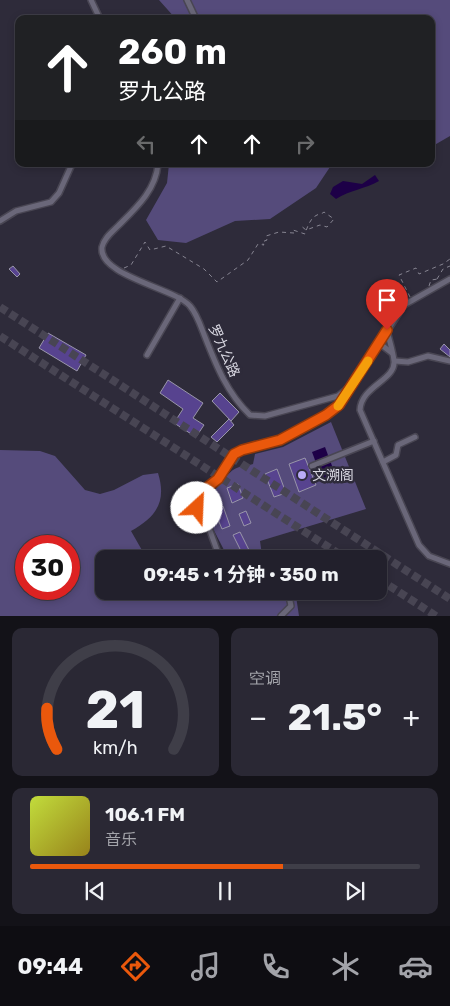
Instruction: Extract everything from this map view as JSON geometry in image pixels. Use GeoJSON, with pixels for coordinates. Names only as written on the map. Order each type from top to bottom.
{"type":"FeatureCollection","features":[{"type":"Feature","properties":{"kind":"street"},"geometry":{"type":"LineString","coordinates":[[91,0],[98,15]]}},
{"type":"Feature","properties":{"kind":"street"},"geometry":{"type":"LineString","coordinates":[[187,0],[194,15]]}},
{"type":"Feature","properties":{"kind":"street"},"geometry":{"type":"LineString","coordinates":[[0,221],[16,211],[51,202],[59,194],[71,167]]}},
{"type":"Feature","properties":{"kind":"street","name":"罗九公路"},"geometry":{"type":"LineString","coordinates":[[158,167],[157,175],[149,192],[104,244],[104,258],[120,271],[180,298],[190,306],[220,375],[233,396],[250,415],[265,416],[327,401],[347,390],[353,384],[404,305],[450,279]]}},
{"type":"Feature","properties":{"kind":"street"},"geometry":{"type":"LineString","coordinates":[[147,355],[180,298]]}},
{"type":"Feature","properties":{"kind":"street"},"geometry":{"type":"LineString","coordinates":[[387,330],[394,361],[390,372],[366,393],[360,404],[360,410],[419,545],[429,556],[450,564]]}},
{"type":"Feature","properties":{"kind":"street"},"geometry":{"type":"LineString","coordinates":[[379,342],[392,354]]}},
{"type":"Feature","properties":{"kind":"street"},"geometry":{"type":"LineString","coordinates":[[394,361],[408,362],[428,356],[450,361]]}},
{"type":"Feature","properties":{"kind":"street"},"geometry":{"type":"LineString","coordinates":[[217,550],[209,528],[197,508],[195,500],[200,493],[218,479],[234,454],[280,440],[326,415],[339,405],[347,394],[347,390]]}},
{"type":"Feature","properties":{"kind":"street"},"geometry":{"type":"LineString","coordinates":[[383,462],[396,456],[398,444],[415,437]]}},
{"type":"Feature","properties":{"kind":"street"},"geometry":{"type":"LineString","coordinates":[[313,466],[374,441]]}},
{"type":"Feature","properties":{"kind":"street"},"geometry":{"type":"LineString","coordinates":[[281,616],[291,606],[290,600]]}},
{"type":"Feature","properties":{"kind":"path"},"geometry":{"type":"LineString","coordinates":[[120,271],[131,266],[145,242],[150,250],[166,246],[204,269],[217,282],[248,260],[258,244],[264,245],[262,242],[267,240],[266,236],[279,232],[294,233],[294,230],[305,234],[306,230],[317,215],[320,216],[324,212],[334,218],[327,227],[320,225],[306,230]]}},
{"type":"Feature","properties":{"kind":"path"},"geometry":{"type":"LineString","coordinates":[[300,225],[306,230]]}},
{"type":"Feature","properties":{"kind":"path"},"geometry":{"type":"LineString","coordinates":[[410,298],[399,275],[416,268],[419,274],[443,264],[450,258]]}},
{"type":"Feature","properties":{"kind":"path"},"geometry":{"type":"LineString","coordinates":[[437,279],[443,269],[450,266]]}},
{"type":"Feature","properties":{"kind":"shaded area"},"geometry":{"type":"Polygon","coordinates":[[[159,0],[450,0],[450,136],[435,145],[435,15],[172,15],[159,0]]]}},
{"type":"Feature","properties":{"kind":"shaded area"},"geometry":{"type":"Polygon","coordinates":[[[169,167],[330,167],[316,188],[270,219],[235,221],[186,243],[158,240],[146,220],[167,183],[169,167]]]}},
{"type":"Feature","properties":{"kind":"shaded area"},"geometry":{"type":"Polygon","coordinates":[[[375,175],[379,181],[374,184],[336,199],[330,194],[333,187],[343,181],[362,184],[375,175]]]}},
{"type":"Feature","properties":{"kind":"shaded area"},"geometry":{"type":"Polygon","coordinates":[[[331,422],[366,509],[260,541],[261,550],[224,550],[202,507],[230,472],[253,464],[255,454],[283,447],[331,422]]]}},
{"type":"Feature","properties":{"kind":"shaded area"},"geometry":{"type":"Polygon","coordinates":[[[325,447],[335,474],[322,479],[312,452],[325,447]]]}},
{"type":"Feature","properties":{"kind":"shaded area"},"geometry":{"type":"Polygon","coordinates":[[[0,450],[40,451],[55,456],[85,490],[100,494],[114,490],[143,475],[158,473],[161,492],[157,508],[147,520],[131,531],[142,550],[95,550],[95,600],[297,600],[299,616],[0,616],[0,450]]]}},
{"type":"Feature","properties":{"kind":"building"},"geometry":{"type":"Polygon","coordinates":[[[13,266],[20,274],[17,277],[9,269],[13,266]]]}},
{"type":"Feature","properties":{"kind":"building"},"geometry":{"type":"Polygon","coordinates":[[[48,333],[86,355],[77,371],[39,348],[48,333]]]}},
{"type":"Feature","properties":{"kind":"building"},"geometry":{"type":"Polygon","coordinates":[[[444,344],[450,350],[450,357],[440,349],[444,344]]]}},
{"type":"Feature","properties":{"kind":"building"},"geometry":{"type":"Polygon","coordinates":[[[168,380],[203,403],[193,418],[204,425],[196,437],[174,423],[183,409],[160,393],[168,380]]]}},
{"type":"Feature","properties":{"kind":"building"},"geometry":{"type":"Polygon","coordinates":[[[220,393],[239,412],[231,421],[212,401],[220,393]]]}},
{"type":"Feature","properties":{"kind":"building"},"geometry":{"type":"Polygon","coordinates":[[[229,419],[234,425],[217,442],[211,437],[229,419]]]}},
{"type":"Feature","properties":{"kind":"building","name":"文溯阁"},"geometry":{"type":"Polygon","coordinates":[[[305,458],[316,485],[299,492],[289,464],[305,458]]]}},
{"type":"Feature","properties":{"kind":"building"},"geometry":{"type":"Polygon","coordinates":[[[277,469],[286,493],[274,497],[265,474],[277,469]]]}},
{"type":"Feature","properties":{"kind":"building"},"geometry":{"type":"Polygon","coordinates":[[[238,484],[243,498],[232,503],[227,488],[238,484]]]}},
{"type":"Feature","properties":{"kind":"building"},"geometry":{"type":"Polygon","coordinates":[[[223,506],[230,526],[222,529],[214,510],[223,506]]]}},
{"type":"Feature","properties":{"kind":"building"},"geometry":{"type":"Polygon","coordinates":[[[190,509],[201,524],[196,527],[186,512],[190,509]]]}},
{"type":"Feature","properties":{"kind":"building"},"geometry":{"type":"Polygon","coordinates":[[[246,511],[251,523],[244,526],[239,514],[246,511]]]}},
{"type":"Feature","properties":{"kind":"building"},"geometry":{"type":"Polygon","coordinates":[[[240,532],[249,550],[240,550],[233,535],[240,532]]]}},
{"type":"Feature","properties":{"kind":"tunnel"},"geometry":{"type":"LineString","coordinates":[[0,307],[450,599]]}},
{"type":"Feature","properties":{"kind":"tunnel"},"geometry":{"type":"LineString","coordinates":[[0,336],[333,550]]}},
{"type":"Feature","properties":{"kind":"tunnel"},"geometry":{"type":"LineString","coordinates":[[387,584],[436,616]]}},
{"type":"Feature","properties":{"kind":"slow traffic"},"geometry":{"type":"LineString","coordinates":[[338,406],[368,361]]}},
{"type":"Feature","properties":{"kind":"place","name":"文溯阁"},"geometry":{"type":"Point","coordinates":[302,475]}},
{"type":"Feature","properties":{"kind":"route"},"geometry":{"type":"LineString","coordinates":[[197,508],[195,500],[200,493],[218,479],[234,454],[280,440],[326,415],[339,405],[387,330]]}}]}
